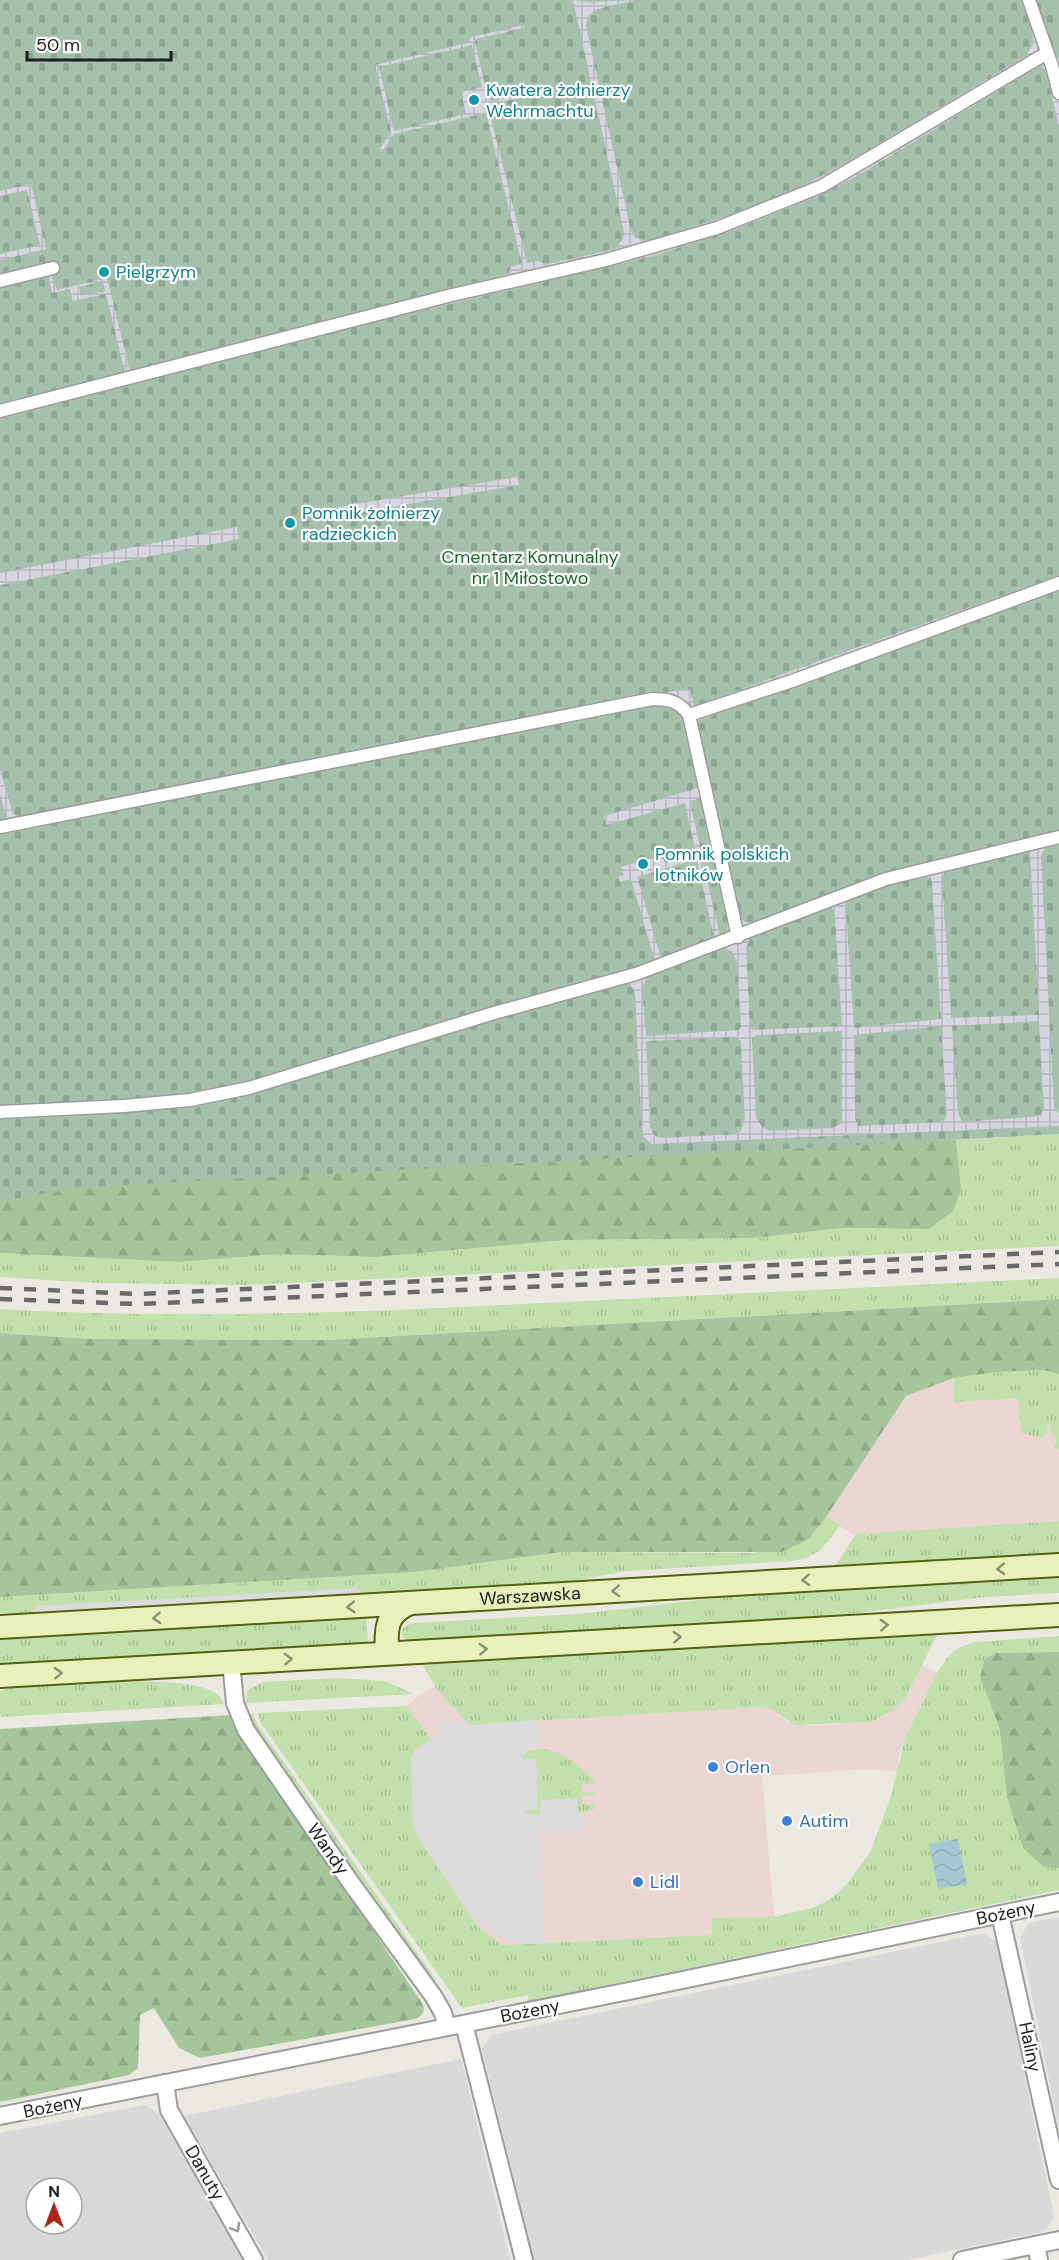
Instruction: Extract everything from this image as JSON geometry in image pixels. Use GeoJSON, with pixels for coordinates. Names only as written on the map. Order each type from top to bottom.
{"type":"FeatureCollection","features":[{"type":"Feature","properties":{"kind":"main road","name":"Warszawska"},"geometry":{"type":"LineString","coordinates":[[0,1627],[1059,1565]]}},
{"type":"Feature","properties":{"kind":"main road"},"geometry":{"type":"LineString","coordinates":[[387,1653],[386,1631],[389,1621],[395,1612],[410,1603]]}},
{"type":"Feature","properties":{"kind":"main road"},"geometry":{"type":"LineString","coordinates":[[0,1676],[1059,1615]]}},
{"type":"Feature","properties":{"kind":"street"},"geometry":{"type":"LineString","coordinates":[[1029,0],[1059,93]]}},
{"type":"Feature","properties":{"kind":"street"},"geometry":{"type":"LineString","coordinates":[[0,411],[441,298],[616,258],[717,228],[822,186],[1047,53]]}},
{"type":"Feature","properties":{"kind":"street"},"geometry":{"type":"LineString","coordinates":[[0,281],[52,268]]}},
{"type":"Feature","properties":{"kind":"street"},"geometry":{"type":"LineString","coordinates":[[689,715],[792,681],[1059,583]]}},
{"type":"Feature","properties":{"kind":"street"},"geometry":{"type":"LineString","coordinates":[[0,827],[652,699],[671,700],[679,703],[689,715],[738,937]]}},
{"type":"Feature","properties":{"kind":"street"},"geometry":{"type":"LineString","coordinates":[[0,1112],[114,1107],[190,1100],[249,1088],[494,1013],[636,974],[886,879],[1059,837]]}},
{"type":"Feature","properties":{"kind":"street","name":"Wandy"},"geometry":{"type":"LineString","coordinates":[[231,1662],[235,1703],[246,1730],[430,1991],[443,2013],[447,2027]]}},
{"type":"Feature","properties":{"kind":"street","name":"Bożeny"},"geometry":{"type":"LineString","coordinates":[[0,2116],[1059,1902]]}},
{"type":"Feature","properties":{"kind":"street","name":"Haliny"},"geometry":{"type":"LineString","coordinates":[[1000,1914],[1059,2181]]}},
{"type":"Feature","properties":{"kind":"street"},"geometry":{"type":"LineString","coordinates":[[464,2024],[524,2260]]}},
{"type":"Feature","properties":{"kind":"street","name":"Danuty"},"geometry":{"type":"LineString","coordinates":[[165,2083],[169,2110],[254,2260]]}},
{"type":"Feature","properties":{"kind":"street"},"geometry":{"type":"LineString","coordinates":[[962,2260],[1038,2252],[1059,2240]]}},
{"type":"Feature","properties":{"kind":"shaded area"},"geometry":{"type":"Polygon","coordinates":[[[573,0],[590,2],[636,0],[597,9],[588,16],[586,26],[631,231],[635,237],[649,241],[769,201],[810,182],[1026,56],[1033,44],[1033,36],[1022,0],[1036,0],[1055,55],[1059,58],[1059,126],[1045,69],[1039,66],[857,176],[818,196],[731,231],[653,256],[322,334],[0,419],[0,403],[125,373],[106,294],[73,301],[70,289],[52,293],[48,274],[51,274],[57,290],[107,278],[130,371],[508,274],[510,267],[522,264],[486,113],[394,134],[382,152],[379,150],[391,132],[375,65],[468,43],[471,37],[524,25],[524,28],[476,39],[475,42],[488,99],[492,101],[534,91],[539,87],[541,95],[535,94],[490,105],[491,118],[527,263],[539,261],[544,265],[615,249],[623,239],[624,232],[573,0]],[[472,45],[379,67],[394,131],[466,114],[461,92],[482,87],[472,45]],[[103,281],[79,287],[81,296],[105,291],[103,281]]]}},
{"type":"Feature","properties":{"kind":"shaded area"},"geometry":{"type":"Polygon","coordinates":[[[31,184],[46,249],[0,260],[0,254],[40,245],[27,190],[0,196],[0,191],[31,184]]]}},
{"type":"Feature","properties":{"kind":"shaded area"},"geometry":{"type":"Polygon","coordinates":[[[517,477],[519,485],[339,516],[338,507],[517,477]]]}},
{"type":"Feature","properties":{"kind":"shaded area"},"geometry":{"type":"Polygon","coordinates":[[[237,527],[239,539],[0,585],[0,573],[237,527]]]}},
{"type":"Feature","properties":{"kind":"shaded area"},"geometry":{"type":"Polygon","coordinates":[[[1059,575],[1059,591],[697,721],[739,916],[745,922],[754,922],[870,878],[1059,831],[1059,843],[1045,847],[1041,856],[1054,1107],[1059,1114],[1059,1126],[651,1144],[642,1132],[635,991],[630,984],[625,983],[489,1020],[235,1097],[200,1104],[121,1100],[234,1086],[492,1007],[655,961],[631,879],[620,882],[618,877],[624,875],[621,867],[662,855],[665,863],[696,853],[685,803],[606,825],[604,816],[698,788],[682,717],[673,707],[660,703],[5,820],[0,794],[0,769],[13,814],[18,817],[651,694],[690,689],[694,706],[1059,575]],[[700,798],[690,801],[701,852],[711,849],[700,798]],[[1030,851],[945,870],[942,879],[951,1018],[1039,1015],[1030,851]],[[712,855],[702,858],[720,936],[727,930],[728,924],[712,855]],[[697,859],[637,877],[661,958],[714,938],[697,859]],[[924,875],[899,881],[847,899],[854,1028],[941,1019],[930,878],[924,875]],[[828,907],[750,939],[746,948],[750,1027],[753,1030],[842,1026],[835,916],[832,909],[828,907]],[[719,948],[650,975],[642,988],[646,1036],[739,1030],[741,1027],[737,962],[732,951],[719,948]],[[1039,1021],[952,1026],[958,1113],[961,1120],[965,1122],[1041,1116],[1044,1109],[1039,1021]],[[941,1026],[854,1035],[855,1119],[859,1126],[943,1122],[947,1115],[941,1026]],[[842,1031],[757,1035],[752,1038],[756,1118],[763,1128],[770,1131],[833,1128],[842,1123],[842,1031]],[[735,1037],[646,1041],[650,1128],[655,1136],[661,1138],[736,1134],[741,1131],[745,1119],[741,1041],[735,1037]]]}},
{"type":"Feature","properties":{"kind":"shaded area"},"geometry":{"type":"Polygon","coordinates":[[[1059,1374],[1059,1521],[855,1536],[826,1517],[906,1396],[954,1378],[1059,1374]]]}},
{"type":"Feature","properties":{"kind":"shaded area"},"geometry":{"type":"Polygon","coordinates":[[[357,1588],[366,1596],[32,1615],[36,1606],[357,1588]]]}},
{"type":"Feature","properties":{"kind":"shaded area"},"geometry":{"type":"Polygon","coordinates":[[[922,1665],[937,1673],[905,1738],[897,1772],[870,1769],[762,1776],[774,1915],[712,1918],[713,1935],[503,1945],[477,1926],[419,1839],[413,1823],[411,1759],[414,1750],[422,1744],[406,1706],[425,1691],[435,1687],[469,1725],[762,1707],[772,1710],[786,1721],[811,1726],[867,1722],[881,1718],[905,1699],[922,1665]]]}},
{"type":"Feature","properties":{"kind":"shaded area"},"geometry":{"type":"Polygon","coordinates":[[[538,1720],[540,1749],[526,1750],[522,1759],[536,1759],[538,1809],[524,1811],[530,1815],[540,1815],[540,1800],[577,1798],[577,1813],[582,1813],[584,1830],[540,1832],[545,1944],[523,1944],[494,1934],[471,1916],[417,1836],[414,1827],[412,1763],[420,1746],[437,1736],[438,1730],[435,1723],[466,1721],[470,1725],[538,1720]]]}},
{"type":"Feature","properties":{"kind":"shaded area"},"geometry":{"type":"Polygon","coordinates":[[[1059,1917],[1059,2129],[1020,1937],[1029,1923],[1059,1917]]]}},
{"type":"Feature","properties":{"kind":"shaded area"},"geometry":{"type":"Polygon","coordinates":[[[984,1933],[997,1942],[1054,2217],[1045,2231],[907,2260],[534,2260],[482,2049],[491,2035],[984,1933]]]}},
{"type":"Feature","properties":{"kind":"shaded area"},"geometry":{"type":"Polygon","coordinates":[[[461,2059],[510,2260],[268,2260],[184,2116],[461,2059]]]}},
{"type":"Feature","properties":{"kind":"shaded area"},"geometry":{"type":"Polygon","coordinates":[[[145,2105],[159,2114],[244,2260],[0,2260],[0,2133],[145,2105]]]}},
{"type":"Feature","properties":{"kind":"green space","name":"Cmentarz Komunalny nr 1 Miłostowo"},"geometry":{"type":"Polygon","coordinates":[[[0,0],[1059,0],[1059,1134],[87,1187],[0,1201],[0,0]]]}},
{"type":"Feature","properties":{"kind":"green space"},"geometry":{"type":"Polygon","coordinates":[[[0,1121],[829,1141],[956,1140],[961,1189],[953,1211],[929,1229],[842,1228],[753,1238],[567,1240],[376,1257],[280,1254],[178,1262],[0,1253],[0,1121]]]}},
{"type":"Feature","properties":{"kind":"green space"},"geometry":{"type":"Polygon","coordinates":[[[1059,1134],[1059,1246],[248,1285],[95,1283],[0,1277],[0,1253],[178,1262],[280,1254],[376,1257],[567,1240],[753,1238],[842,1228],[929,1229],[961,1190],[956,1140],[1059,1134]]]}},
{"type":"Feature","properties":{"kind":"green space"},"geometry":{"type":"Polygon","coordinates":[[[1059,1278],[1059,1299],[327,1340],[89,1339],[0,1333],[0,1309],[136,1314],[272,1314],[1059,1278]]]}},
{"type":"Feature","properties":{"kind":"green space"},"geometry":{"type":"Polygon","coordinates":[[[1059,1299],[1059,1374],[1043,1370],[997,1372],[954,1378],[906,1396],[809,1539],[782,1552],[562,1552],[414,1572],[0,1597],[0,1333],[89,1339],[327,1340],[1059,1299]]]}},
{"type":"Feature","properties":{"kind":"green space"},"geometry":{"type":"Polygon","coordinates":[[[1043,1370],[1059,1374],[1059,1450],[1053,1445],[1058,1440],[1051,1433],[1050,1425],[1047,1425],[1047,1432],[1042,1438],[1021,1433],[1018,1398],[954,1402],[954,1378],[997,1372],[1043,1370]]]}},
{"type":"Feature","properties":{"kind":"green space"},"geometry":{"type":"Polygon","coordinates":[[[826,1517],[840,1525],[830,1539],[809,1557],[792,1561],[627,1571],[562,1583],[32,1615],[0,1613],[0,1597],[414,1572],[562,1552],[754,1553],[809,1539],[826,1517]]]}},
{"type":"Feature","properties":{"kind":"green space"},"geometry":{"type":"Polygon","coordinates":[[[1059,1521],[1059,1556],[834,1568],[856,1534],[1059,1521]]]}},
{"type":"Feature","properties":{"kind":"green space"},"geometry":{"type":"Polygon","coordinates":[[[1059,1577],[1059,1593],[985,1597],[817,1618],[414,1641],[405,1639],[401,1634],[404,1627],[412,1623],[578,1614],[745,1595],[1059,1577]]]}},
{"type":"Feature","properties":{"kind":"green space"},"geometry":{"type":"Polygon","coordinates":[[[366,1617],[368,1643],[0,1665],[0,1638],[366,1617]]]}},
{"type":"Feature","properties":{"kind":"green space"},"geometry":{"type":"Polygon","coordinates":[[[935,1633],[937,1635],[905,1699],[892,1711],[867,1722],[795,1725],[772,1710],[762,1707],[469,1725],[437,1690],[421,1662],[935,1633]]]}},
{"type":"Feature","properties":{"kind":"green space"},"geometry":{"type":"Polygon","coordinates":[[[1059,1636],[1059,1890],[532,2001],[529,2001],[528,1995],[462,2008],[261,1723],[258,1713],[406,1706],[431,1739],[414,1750],[411,1759],[413,1823],[419,1839],[477,1926],[503,1945],[712,1935],[712,1918],[774,1915],[775,1917],[815,1907],[831,1899],[847,1884],[871,1851],[891,1796],[905,1738],[937,1673],[948,1657],[958,1648],[975,1642],[1059,1636]]]}},
{"type":"Feature","properties":{"kind":"green space"},"geometry":{"type":"Polygon","coordinates":[[[1059,1652],[1059,1868],[1044,1867],[1023,1848],[1007,1797],[1000,1729],[980,1677],[985,1659],[996,1653],[1059,1652]]]}},
{"type":"Feature","properties":{"kind":"green space"},"geometry":{"type":"Polygon","coordinates":[[[338,1678],[385,1681],[414,1694],[246,1703],[247,1690],[263,1682],[338,1678]]]}},
{"type":"Feature","properties":{"kind":"green space"},"geometry":{"type":"Polygon","coordinates":[[[142,1681],[200,1687],[219,1696],[224,1704],[0,1717],[0,1691],[20,1686],[142,1681]]]}},
{"type":"Feature","properties":{"kind":"green space"},"geometry":{"type":"Polygon","coordinates":[[[245,1714],[253,1714],[257,1724],[436,1980],[432,1983],[250,1725],[245,1714]]]}},
{"type":"Feature","properties":{"kind":"green space"},"geometry":{"type":"Polygon","coordinates":[[[232,1715],[276,1787],[422,2003],[423,2012],[415,2019],[200,2058],[179,2048],[154,2008],[140,2015],[138,2068],[129,2075],[0,2102],[0,1729],[232,1715]]]}},
{"type":"Feature","properties":{"kind":"green space"},"geometry":{"type":"Polygon","coordinates":[[[540,1749],[563,1755],[594,1780],[594,1784],[582,1784],[582,1793],[595,1792],[596,1795],[582,1796],[582,1804],[594,1804],[595,1809],[577,1813],[576,1799],[540,1800],[540,1815],[525,1813],[524,1810],[538,1809],[536,1759],[522,1759],[522,1756],[528,1751],[540,1749]]]}},
{"type":"Feature","properties":{"kind":"water"},"geometry":{"type":"Polygon","coordinates":[[[958,1839],[967,1884],[938,1889],[929,1844],[958,1839]]]}},
{"type":"Feature","properties":{"kind":"railway"},"geometry":{"type":"LineString","coordinates":[[0,1288],[137,1294],[1059,1252]]}},
{"type":"Feature","properties":{"kind":"railway"},"geometry":{"type":"LineString","coordinates":[[0,1299],[137,1304],[1059,1264]]}},
{"type":"Feature","properties":{"kind":"place","name":"Kwatera żołnierzy Wehrmachtu"},"geometry":{"type":"Point","coordinates":[474,100]}},
{"type":"Feature","properties":{"kind":"place","name":"Pielgrzym"},"geometry":{"type":"Point","coordinates":[104,272]}},
{"type":"Feature","properties":{"kind":"place","name":"Pomnik żołnierzy radzieckich"},"geometry":{"type":"Point","coordinates":[290,523]}},
{"type":"Feature","properties":{"kind":"place","name":"Pomnik polskich lotników"},"geometry":{"type":"Point","coordinates":[643,864]}},
{"type":"Feature","properties":{"kind":"place","name":"Orlen"},"geometry":{"type":"Point","coordinates":[713,1767]}},
{"type":"Feature","properties":{"kind":"place","name":"Autim"},"geometry":{"type":"Point","coordinates":[787,1821]}},
{"type":"Feature","properties":{"kind":"place","name":"Lidl"},"geometry":{"type":"Point","coordinates":[638,1882]}}]}
